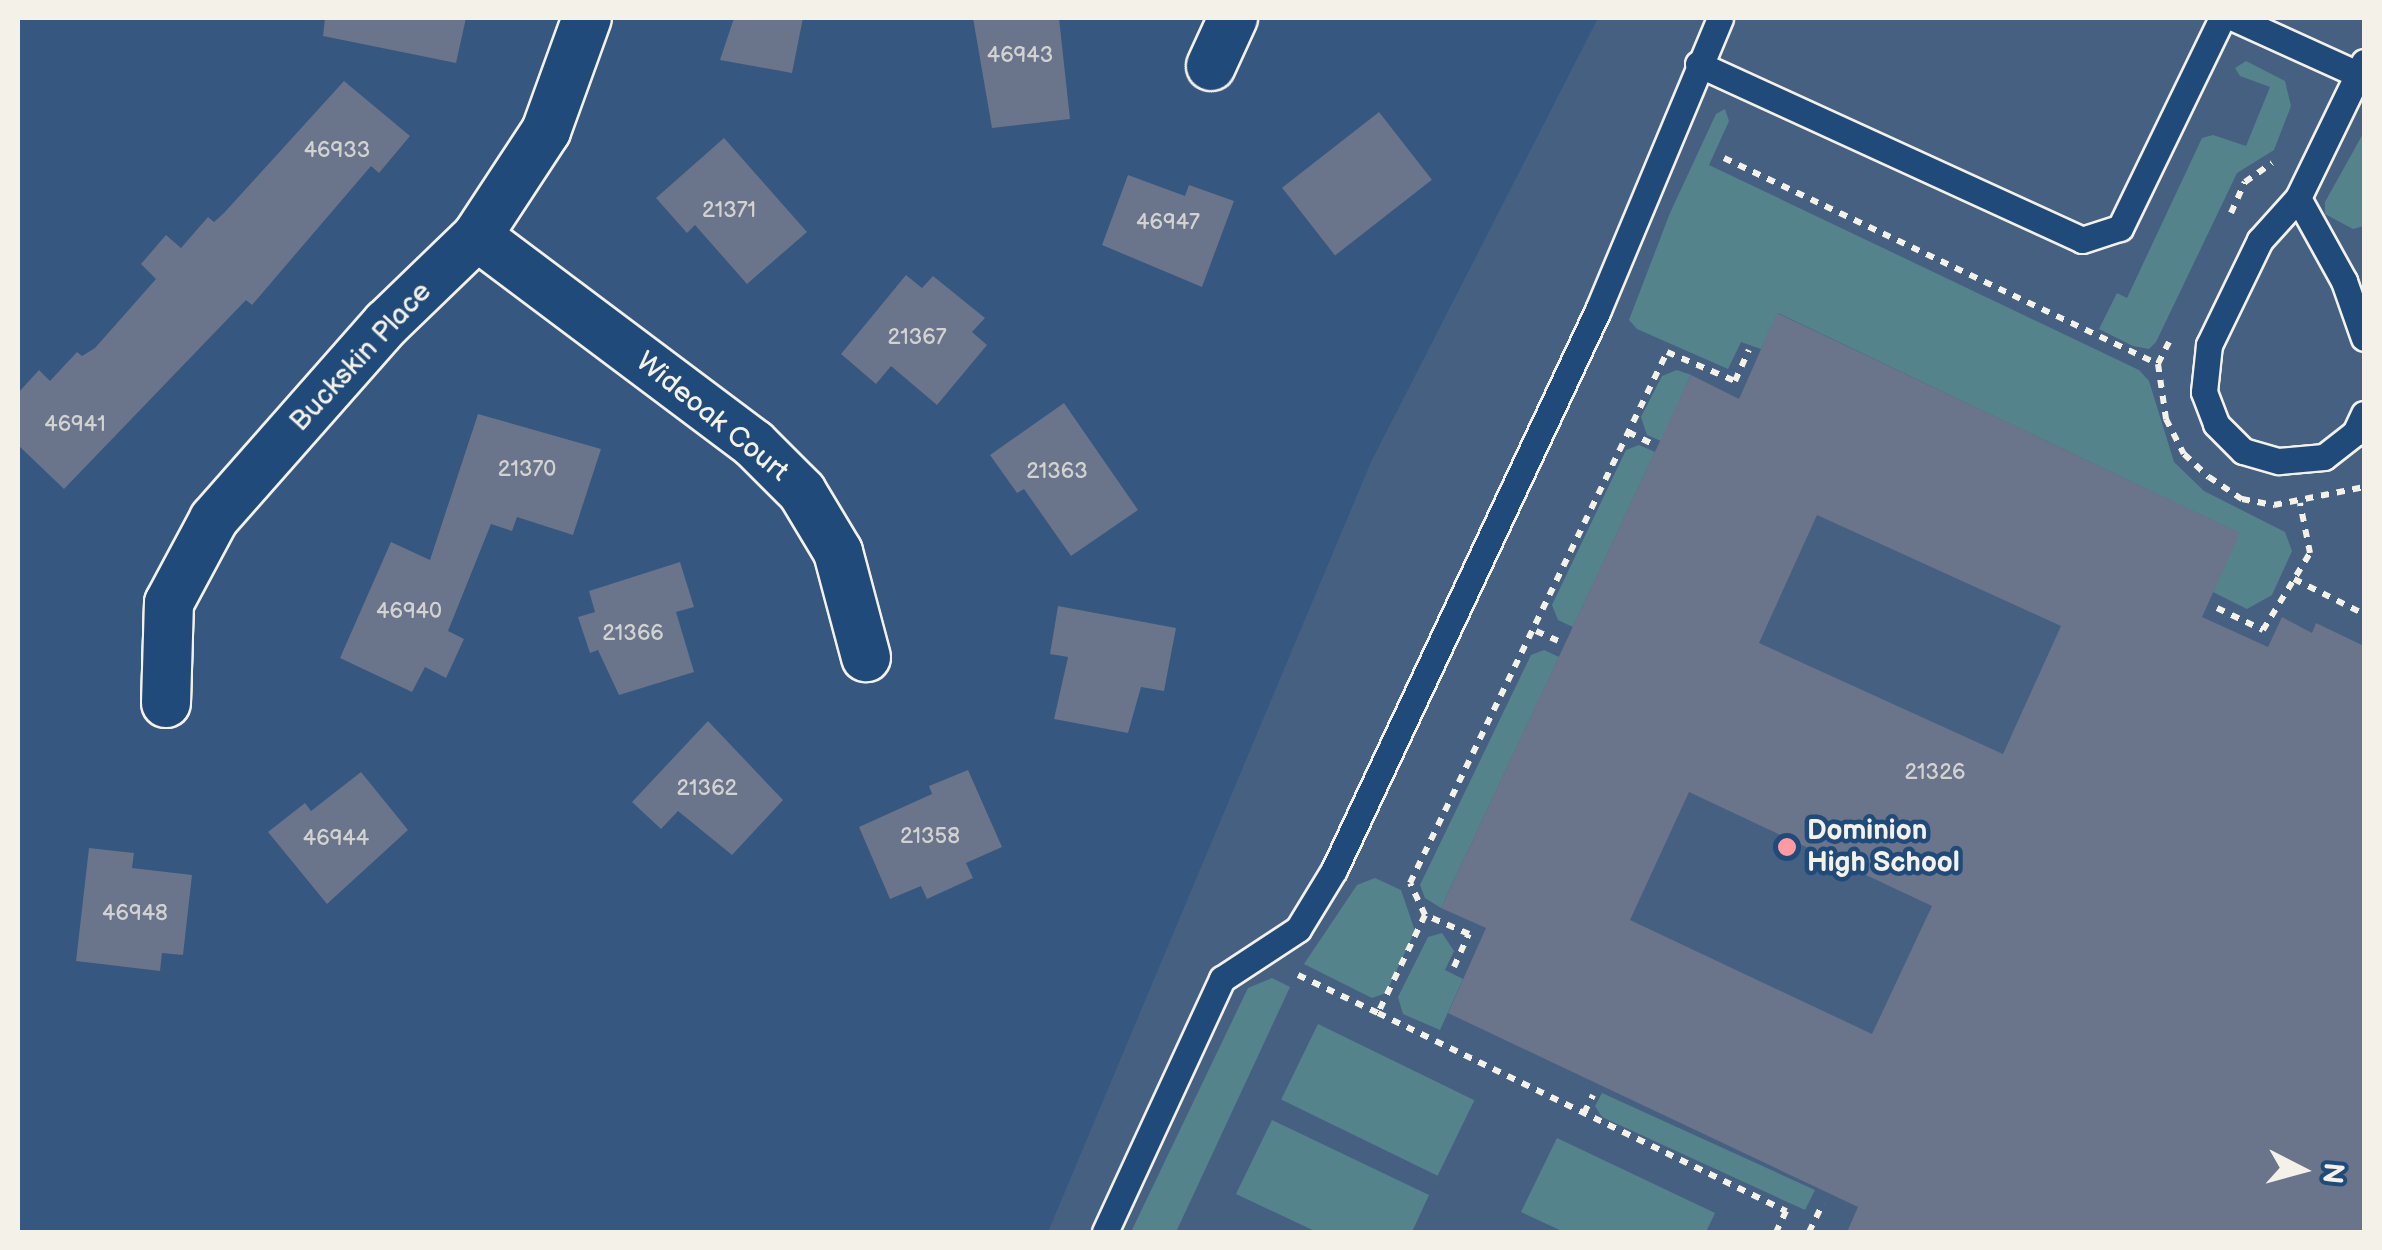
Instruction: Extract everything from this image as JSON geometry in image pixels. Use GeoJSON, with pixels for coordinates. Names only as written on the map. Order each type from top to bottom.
{"type":"FeatureCollection","features":[{"type":"Feature","properties":{"kind":"street","name":"Buckskin Place"},"geometry":{"type":"LineString","coordinates":[[166,703],[169,603],[214,519],[387,323],[477,236],[546,131],[587,18]]}},
{"type":"Feature","properties":{"kind":"street"},"geometry":{"type":"LineString","coordinates":[[1212,66],[1233,18]]}},
{"type":"Feature","properties":{"kind":"street","name":"Wideoak Court"},"geometry":{"type":"LineString","coordinates":[[477,236],[754,444],[802,492],[838,552],[866,657]]}},
{"type":"Feature","properties":{"kind":"lane"},"geometry":{"type":"LineString","coordinates":[[1105,1232],[1222,979],[1298,929],[1334,870],[1598,310],[1720,18]]}},
{"type":"Feature","properties":{"kind":"lane"},"geometry":{"type":"LineString","coordinates":[[1698,64],[2082,240],[2120,228],[2222,18]]}},
{"type":"Feature","properties":{"kind":"lane"},"geometry":{"type":"LineString","coordinates":[[2234,18],[2363,71],[2298,198],[2260,240],[2208,345],[2204,392],[2216,424],[2243,451],[2279,461],[2324,457],[2355,433],[2364,414]]}},
{"type":"Feature","properties":{"kind":"lane"},"geometry":{"type":"LineString","coordinates":[[2298,198],[2344,282],[2364,338]]}},
{"type":"Feature","properties":{"kind":"path"},"geometry":{"type":"LineString","coordinates":[[1724,158],[2158,364]]}},
{"type":"Feature","properties":{"kind":"path"},"geometry":{"type":"LineString","coordinates":[[1454,967],[1469,934],[1425,914],[1410,883],[1536,631],[1666,352],[1735,381],[1749,350]]}},
{"type":"Feature","properties":{"kind":"path"},"geometry":{"type":"LineString","coordinates":[[1628,432],[1653,444]]}},
{"type":"Feature","properties":{"kind":"path"},"geometry":{"type":"LineString","coordinates":[[2216,608],[2263,630],[2310,553],[2300,503]]}},
{"type":"Feature","properties":{"kind":"path"},"geometry":{"type":"LineString","coordinates":[[2294,580],[2364,614]]}},
{"type":"Feature","properties":{"kind":"path"},"geometry":{"type":"LineString","coordinates":[[1536,631],[1558,641]]}},
{"type":"Feature","properties":{"kind":"path"},"geometry":{"type":"LineString","coordinates":[[1378,1013],[1425,914]]}},
{"type":"Feature","properties":{"kind":"path"},"geometry":{"type":"LineString","coordinates":[[1257,956],[1786,1211],[1776,1232]]}},
{"type":"Feature","properties":{"kind":"path"},"geometry":{"type":"LineString","coordinates":[[1584,1113],[1592,1095]]}},
{"type":"Feature","properties":{"kind":"path"},"geometry":{"type":"LineString","coordinates":[[1809,1232],[1823,1203]]}},
{"type":"Feature","properties":{"kind":"shaded area","name":"Dominion High School"},"geometry":{"type":"Polygon","coordinates":[[[1598,18],[2364,18],[2364,1232],[1048,1232],[1371,462],[1598,18]]]}},
{"type":"Feature","properties":{"kind":"green space"},"geometry":{"type":"Polygon","coordinates":[[[2246,61],[2285,81],[2291,106],[2274,150],[2237,173],[2156,342],[2149,349],[2133,346],[2099,329],[2117,293],[2127,298],[2202,138],[2213,135],[2246,146],[2270,87],[2240,76],[2235,68],[2246,61]]]}},
{"type":"Feature","properties":{"kind":"green space"},"geometry":{"type":"Polygon","coordinates":[[[1725,109],[1729,121],[1709,165],[2139,370],[2149,381],[2174,462],[2204,491],[2285,532],[2292,551],[2272,595],[2247,609],[2213,592],[2239,533],[1778,313],[1761,349],[1741,342],[1728,369],[1637,329],[1629,320],[1670,213],[1716,114],[1725,109]]]}},
{"type":"Feature","properties":{"kind":"green space"},"geometry":{"type":"Polygon","coordinates":[[[2364,132],[2364,226],[2353,229],[2325,214],[2325,202],[2364,132]]]}},
{"type":"Feature","properties":{"kind":"green space"},"geometry":{"type":"Polygon","coordinates":[[[1677,370],[1691,375],[1661,441],[1647,435],[1641,417],[1662,376],[1677,370]]]}},
{"type":"Feature","properties":{"kind":"green space"},"geometry":{"type":"Polygon","coordinates":[[[1639,445],[1655,452],[1573,627],[1558,620],[1552,605],[1626,450],[1639,445]]]}},
{"type":"Feature","properties":{"kind":"green space"},"geometry":{"type":"Polygon","coordinates":[[[1544,650],[1559,657],[1441,908],[1425,898],[1420,885],[1531,655],[1544,650]]]}},
{"type":"Feature","properties":{"kind":"green space"},"geometry":{"type":"Polygon","coordinates":[[[1375,878],[1401,890],[1415,931],[1386,993],[1372,998],[1304,964],[1357,885],[1375,878]]]}},
{"type":"Feature","properties":{"kind":"green space"},"geometry":{"type":"Polygon","coordinates":[[[1442,933],[1454,951],[1445,970],[1463,979],[1440,1030],[1403,1014],[1398,997],[1428,937],[1442,933]]]}},
{"type":"Feature","properties":{"kind":"green space"},"geometry":{"type":"Polygon","coordinates":[[[1272,978],[1290,987],[1176,1232],[1131,1232],[1248,988],[1272,978]]]}},
{"type":"Feature","properties":{"kind":"green space"},"geometry":{"type":"Polygon","coordinates":[[[1318,1024],[1474,1100],[1438,1176],[1281,1099],[1318,1024]]]}},
{"type":"Feature","properties":{"kind":"green space"},"geometry":{"type":"Polygon","coordinates":[[[1602,1093],[1815,1190],[1805,1210],[1602,1117],[1595,1106],[1602,1093]]]}},
{"type":"Feature","properties":{"kind":"green space"},"geometry":{"type":"Polygon","coordinates":[[[1272,1120],[1429,1195],[1412,1232],[1317,1232],[1236,1194],[1272,1120]]]}},
{"type":"Feature","properties":{"kind":"green space"},"geometry":{"type":"Polygon","coordinates":[[[1557,1138],[1715,1213],[1706,1232],[1564,1232],[1521,1212],[1557,1138]]]}},
{"type":"Feature","properties":{"kind":"building"},"geometry":{"type":"Polygon","coordinates":[[[325,18],[466,18],[456,63],[323,36],[325,18]]]}},
{"type":"Feature","properties":{"kind":"building"},"geometry":{"type":"Polygon","coordinates":[[[734,18],[803,18],[792,73],[720,60],[734,18]]]}},
{"type":"Feature","properties":{"kind":"building"},"geometry":{"type":"Polygon","coordinates":[[[973,18],[1059,18],[1070,119],[992,128],[973,18]]]}},
{"type":"Feature","properties":{"kind":"building"},"geometry":{"type":"Polygon","coordinates":[[[344,81],[410,136],[379,173],[371,166],[252,305],[246,300],[64,489],[18,445],[18,393],[39,370],[50,381],[77,352],[82,356],[95,348],[156,279],[141,264],[166,235],[181,248],[208,217],[214,222],[344,81]]]}},
{"type":"Feature","properties":{"kind":"building"},"geometry":{"type":"Polygon","coordinates":[[[1379,112],[1432,180],[1335,255],[1282,188],[1379,112]]]}},
{"type":"Feature","properties":{"kind":"building"},"geometry":{"type":"Polygon","coordinates":[[[724,138],[807,232],[747,284],[695,225],[687,233],[656,198],[724,138]]]}},
{"type":"Feature","properties":{"kind":"building"},"geometry":{"type":"Polygon","coordinates":[[[1128,175],[1185,196],[1189,185],[1234,201],[1202,287],[1102,245],[1128,175]]]}},
{"type":"Feature","properties":{"kind":"building"},"geometry":{"type":"Polygon","coordinates":[[[906,275],[922,288],[933,276],[985,318],[972,332],[987,345],[937,405],[891,366],[876,384],[841,354],[906,275]]]}},
{"type":"Feature","properties":{"kind":"building","name":"Dominion High School"},"geometry":{"type":"Polygon","coordinates":[[[1777,313],[2240,533],[2202,617],[2268,647],[2282,617],[2312,633],[2316,623],[2364,646],[2364,1232],[1847,1232],[1858,1207],[1448,1013],[1486,928],[1441,908],[1691,375],[1739,399],[1777,313]],[[1817,515],[1759,643],[2003,754],[2061,626],[1817,515]],[[1689,792],[1630,920],[1872,1034],[1932,906],[1689,792]]]}},
{"type":"Feature","properties":{"kind":"building"},"geometry":{"type":"Polygon","coordinates":[[[1064,403],[1138,510],[1071,556],[1024,489],[1017,493],[990,455],[1064,403]]]}},
{"type":"Feature","properties":{"kind":"building"},"geometry":{"type":"Polygon","coordinates":[[[478,414],[601,449],[573,535],[517,517],[512,531],[491,524],[448,631],[464,639],[446,678],[425,667],[412,692],[340,658],[391,542],[430,560],[478,414]]]}},
{"type":"Feature","properties":{"kind":"building"},"geometry":{"type":"Polygon","coordinates":[[[680,562],[694,607],[676,612],[694,672],[619,695],[598,650],[590,653],[578,617],[595,612],[589,591],[680,562]]]}},
{"type":"Feature","properties":{"kind":"building"},"geometry":{"type":"Polygon","coordinates":[[[1058,606],[1176,628],[1164,691],[1141,687],[1128,733],[1054,719],[1068,657],[1050,654],[1058,606]]]}},
{"type":"Feature","properties":{"kind":"building"},"geometry":{"type":"Polygon","coordinates":[[[708,721],[783,800],[732,855],[678,811],[661,829],[632,802],[708,721]]]}},
{"type":"Feature","properties":{"kind":"building"},"geometry":{"type":"Polygon","coordinates":[[[968,770],[1002,847],[966,863],[973,878],[927,899],[921,886],[890,899],[859,827],[932,794],[929,786],[968,770]]]}},
{"type":"Feature","properties":{"kind":"building"},"geometry":{"type":"Polygon","coordinates":[[[361,772],[408,830],[327,904],[268,832],[305,803],[311,811],[361,772]]]}},
{"type":"Feature","properties":{"kind":"building"},"geometry":{"type":"Polygon","coordinates":[[[89,848],[134,853],[132,868],[192,875],[183,955],[162,953],[160,971],[76,961],[89,848]]]}},
{"type":"Feature","properties":{"kind":"place","name":"Dominion High School"},"geometry":{"type":"Point","coordinates":[1787,847]}}]}
